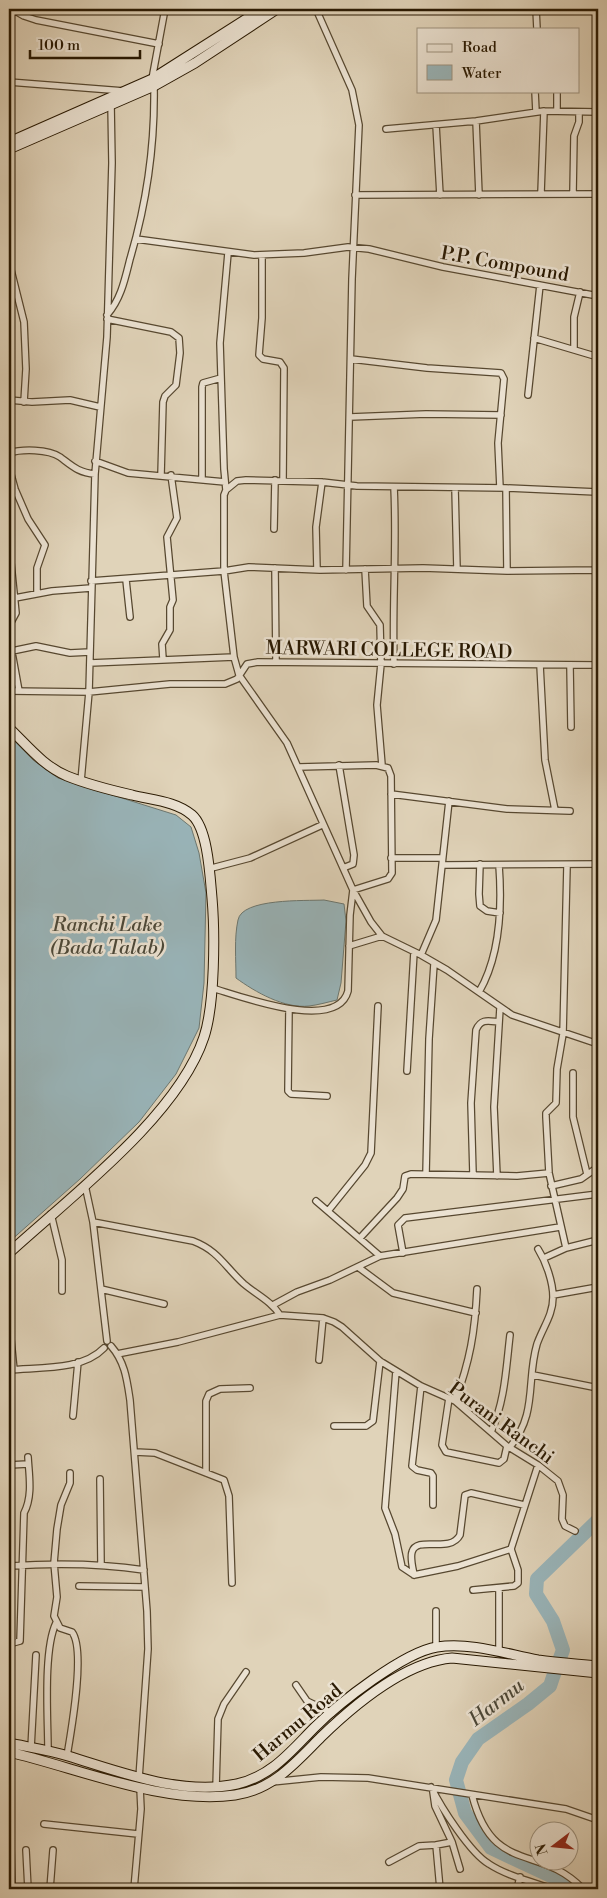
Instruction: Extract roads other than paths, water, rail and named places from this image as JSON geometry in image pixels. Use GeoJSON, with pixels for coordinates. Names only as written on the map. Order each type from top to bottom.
{"type":"FeatureCollection","features":[{"type":"Feature","properties":{"kind":"main road"},"geometry":{"type":"LineString","coordinates":[[9,142],[110,102],[126,91],[153,82],[262,9]]}},
{"type":"Feature","properties":{"kind":"main road"},"geometry":{"type":"LineString","coordinates":[[9,150],[195,63],[277,9]]}},
{"type":"Feature","properties":{"kind":"main road"},"geometry":{"type":"LineString","coordinates":[[9,728],[45,762],[60,772],[81,781],[169,804],[190,813],[200,825],[208,869],[212,910],[212,988],[204,1037],[182,1081],[160,1110],[85,1185],[9,1253]]}},
{"type":"Feature","properties":{"kind":"main road","name":"Harmu Road"},"geometry":{"type":"LineString","coordinates":[[9,1743],[67,1756],[139,1778],[216,1787],[245,1782],[259,1776],[284,1760],[332,1713],[386,1671],[436,1647],[454,1646],[499,1652],[538,1663]]}},
{"type":"Feature","properties":{"kind":"main road","name":"Harmu Road"},"geometry":{"type":"LineString","coordinates":[[9,1752],[140,1788],[208,1796],[235,1795],[262,1787],[285,1773],[340,1719],[380,1689],[418,1666],[452,1658],[538,1663]]}},
{"type":"Feature","properties":{"kind":"main road"},"geometry":{"type":"LineString","coordinates":[[538,1663],[581,1668],[598,1673]]}},
{"type":"Feature","properties":{"kind":"main road"},"geometry":{"type":"LineString","coordinates":[[581,1668],[598,1666]]}},
{"type":"Feature","properties":{"kind":"main road"},"geometry":{"type":"LineString","coordinates":[[259,1776],[262,1787]]}},
{"type":"Feature","properties":{"kind":"street"},"geometry":{"type":"LineString","coordinates":[[107,317],[116,305],[136,239],[149,180],[154,120],[153,82],[165,9]]}},
{"type":"Feature","properties":{"kind":"street"},"geometry":{"type":"LineString","coordinates":[[316,9],[348,80],[358,113],[346,570]]}},
{"type":"Feature","properties":{"kind":"street"},"geometry":{"type":"LineString","coordinates":[[536,9],[537,28]]}},
{"type":"Feature","properties":{"kind":"street"},"geometry":{"type":"LineString","coordinates":[[10,10],[36,20],[159,44]]}},
{"type":"Feature","properties":{"kind":"street"},"geometry":{"type":"LineString","coordinates":[[9,82],[100,87],[126,91]]}},
{"type":"Feature","properties":{"kind":"street"},"geometry":{"type":"LineString","coordinates":[[535,92],[536,112]]}},
{"type":"Feature","properties":{"kind":"street"},"geometry":{"type":"LineString","coordinates":[[557,92],[557,111]]}},
{"type":"Feature","properties":{"kind":"street"},"geometry":{"type":"LineString","coordinates":[[81,781],[89,692],[90,581],[95,474],[107,317],[112,162],[110,102]]}},
{"type":"Feature","properties":{"kind":"street"},"geometry":{"type":"LineString","coordinates":[[541,193],[544,111]]}},
{"type":"Feature","properties":{"kind":"street"},"geometry":{"type":"LineString","coordinates":[[386,129],[476,121],[544,111],[598,112]]}},
{"type":"Feature","properties":{"kind":"street"},"geometry":{"type":"LineString","coordinates":[[573,193],[574,136],[579,122],[579,112]]}},
{"type":"Feature","properties":{"kind":"street"},"geometry":{"type":"LineString","coordinates":[[476,121],[479,195]]}},
{"type":"Feature","properties":{"kind":"street"},"geometry":{"type":"LineString","coordinates":[[436,125],[440,195]]}},
{"type":"Feature","properties":{"kind":"street"},"geometry":{"type":"LineString","coordinates":[[355,195],[598,194]]}},
{"type":"Feature","properties":{"kind":"street","name":"P.P. Compound"},"geometry":{"type":"LineString","coordinates":[[136,239],[228,253],[262,256],[353,248],[380,251],[405,260],[598,296]]}},
{"type":"Feature","properties":{"kind":"street"},"geometry":{"type":"LineString","coordinates":[[228,253],[221,317],[221,378],[226,490],[224,495],[224,571],[234,657],[240,675],[282,734],[343,868],[371,922],[382,936],[421,955],[500,1008],[564,1034],[598,1044]]}},
{"type":"Feature","properties":{"kind":"street"},"geometry":{"type":"LineString","coordinates":[[262,256],[262,318],[259,355],[263,359],[280,362],[284,368],[283,480]]}},
{"type":"Feature","properties":{"kind":"street"},"geometry":{"type":"LineString","coordinates":[[9,262],[24,322],[24,402]]}},
{"type":"Feature","properties":{"kind":"street"},"geometry":{"type":"LineString","coordinates":[[528,395],[540,285]]}},
{"type":"Feature","properties":{"kind":"street"},"geometry":{"type":"LineString","coordinates":[[574,349],[574,317],[580,292]]}},
{"type":"Feature","properties":{"kind":"street"},"geometry":{"type":"LineString","coordinates":[[107,317],[171,332],[179,338],[180,353],[176,385],[165,396],[164,402],[161,475]]}},
{"type":"Feature","properties":{"kind":"street"},"geometry":{"type":"LineString","coordinates":[[534,338],[598,357]]}},
{"type":"Feature","properties":{"kind":"street"},"geometry":{"type":"LineString","coordinates":[[351,359],[427,368],[501,373],[504,379],[498,443],[503,488],[506,571]]}},
{"type":"Feature","properties":{"kind":"street"},"geometry":{"type":"LineString","coordinates":[[202,478],[202,387],[204,383],[221,378]]}},
{"type":"Feature","properties":{"kind":"street"},"geometry":{"type":"LineString","coordinates":[[9,400],[24,402],[70,400],[100,407]]}},
{"type":"Feature","properties":{"kind":"street"},"geometry":{"type":"LineString","coordinates":[[350,417],[426,414],[501,415]]}},
{"type":"Feature","properties":{"kind":"street"},"geometry":{"type":"LineString","coordinates":[[598,426],[598,750]]}},
{"type":"Feature","properties":{"kind":"street"},"geometry":{"type":"LineString","coordinates":[[9,453],[18,451],[54,454],[76,470],[95,474]]}},
{"type":"Feature","properties":{"kind":"street"},"geometry":{"type":"LineString","coordinates":[[96,461],[128,473],[171,475],[225,482]]}},
{"type":"Feature","properties":{"kind":"street"},"geometry":{"type":"LineString","coordinates":[[9,467],[15,489],[28,519],[45,544],[36,568],[37,593]]}},
{"type":"Feature","properties":{"kind":"street"},"geometry":{"type":"LineString","coordinates":[[162,659],[162,644],[170,630],[170,608],[173,600],[167,537],[177,518],[171,475]]}},
{"type":"Feature","properties":{"kind":"street"},"geometry":{"type":"LineString","coordinates":[[274,480],[274,529]]}},
{"type":"Feature","properties":{"kind":"street"},"geometry":{"type":"LineString","coordinates":[[226,490],[237,481],[274,480],[394,487],[598,489]]}},
{"type":"Feature","properties":{"kind":"street"},"geometry":{"type":"LineString","coordinates":[[317,570],[316,527],[322,482]]}},
{"type":"Feature","properties":{"kind":"street"},"geometry":{"type":"LineString","coordinates":[[394,487],[396,569],[392,619],[394,664]]}},
{"type":"Feature","properties":{"kind":"street"},"geometry":{"type":"LineString","coordinates":[[455,488],[457,569]]}},
{"type":"Feature","properties":{"kind":"street"},"geometry":{"type":"LineString","coordinates":[[9,544],[16,613],[9,626]]}},
{"type":"Feature","properties":{"kind":"street"},"geometry":{"type":"LineString","coordinates":[[90,581],[126,580],[249,567],[317,570],[598,570]]}},
{"type":"Feature","properties":{"kind":"street"},"geometry":{"type":"LineString","coordinates":[[274,568],[276,662]]}},
{"type":"Feature","properties":{"kind":"street"},"geometry":{"type":"LineString","coordinates":[[366,570],[367,606],[380,625],[380,664],[377,699],[382,766]]}},
{"type":"Feature","properties":{"kind":"street"},"geometry":{"type":"LineString","coordinates":[[126,580],[130,617]]}},
{"type":"Feature","properties":{"kind":"street"},"geometry":{"type":"LineString","coordinates":[[15,598],[37,593],[90,588]]}},
{"type":"Feature","properties":{"kind":"street"},"geometry":{"type":"LineString","coordinates":[[9,636],[19,691]]}},
{"type":"Feature","properties":{"kind":"street"},"geometry":{"type":"LineString","coordinates":[[12,651],[36,646],[70,653],[90,652]]}},
{"type":"Feature","properties":{"kind":"street"},"geometry":{"type":"LineString","coordinates":[[90,663],[234,657]]}},
{"type":"Feature","properties":{"kind":"street","name":"MARWARI COLLEGE ROAD"},"geometry":{"type":"LineString","coordinates":[[9,692],[89,692],[160,685],[225,684],[236,679],[247,664],[251,663],[598,666]]}},
{"type":"Feature","properties":{"kind":"street"},"geometry":{"type":"LineString","coordinates":[[540,665],[545,760],[556,810]]}},
{"type":"Feature","properties":{"kind":"street"},"geometry":{"type":"LineString","coordinates":[[570,666],[571,727]]}},
{"type":"Feature","properties":{"kind":"street"},"geometry":{"type":"LineString","coordinates":[[298,767],[340,765],[386,766],[390,772],[391,877],[354,890]]}},
{"type":"Feature","properties":{"kind":"street"},"geometry":{"type":"LineString","coordinates":[[340,765],[354,855],[353,864],[343,868]]}},
{"type":"Feature","properties":{"kind":"street"},"geometry":{"type":"LineString","coordinates":[[391,794],[507,809],[570,811]]}},
{"type":"Feature","properties":{"kind":"street"},"geometry":{"type":"LineString","coordinates":[[421,955],[436,920],[449,801]]}},
{"type":"Feature","properties":{"kind":"street"},"geometry":{"type":"LineString","coordinates":[[208,869],[250,858],[322,824]]}},
{"type":"Feature","properties":{"kind":"street"},"geometry":{"type":"LineString","coordinates":[[391,858],[499,865],[567,866],[598,864]]}},
{"type":"Feature","properties":{"kind":"street"},"geometry":{"type":"LineString","coordinates":[[480,864],[480,906],[487,911],[500,913]]}},
{"type":"Feature","properties":{"kind":"street"},"geometry":{"type":"LineString","coordinates":[[478,992],[488,974],[500,913],[499,865]]}},
{"type":"Feature","properties":{"kind":"street"},"geometry":{"type":"LineString","coordinates":[[566,1248],[549,1173],[546,1113],[556,1103],[555,1082],[564,1034],[567,866]]}},
{"type":"Feature","properties":{"kind":"street"},"geometry":{"type":"LineString","coordinates":[[212,988],[289,1009],[331,1009],[345,1001],[348,991],[349,946],[354,890]]}},
{"type":"Feature","properties":{"kind":"street"},"geometry":{"type":"LineString","coordinates":[[349,946],[382,936]]}},
{"type":"Feature","properties":{"kind":"street"},"geometry":{"type":"LineString","coordinates":[[407,1071],[414,952]]}},
{"type":"Feature","properties":{"kind":"street"},"geometry":{"type":"LineString","coordinates":[[426,1174],[429,1039],[434,964]]}},
{"type":"Feature","properties":{"kind":"street"},"geometry":{"type":"LineString","coordinates":[[328,1211],[365,1166],[370,1153],[378,1006]]}},
{"type":"Feature","properties":{"kind":"street"},"geometry":{"type":"LineString","coordinates":[[497,1176],[494,1107],[500,1008]]}},
{"type":"Feature","properties":{"kind":"street"},"geometry":{"type":"LineString","coordinates":[[289,1009],[288,1091],[291,1094],[327,1096]]}},
{"type":"Feature","properties":{"kind":"street"},"geometry":{"type":"LineString","coordinates":[[473,1174],[471,1104],[476,1030],[483,1021],[499,1022]]}},
{"type":"Feature","properties":{"kind":"street"},"geometry":{"type":"LineString","coordinates":[[573,1073],[573,1117],[587,1174]]}},
{"type":"Feature","properties":{"kind":"street"},"geometry":{"type":"LineString","coordinates":[[552,1186],[581,1179],[598,1166]]}},
{"type":"Feature","properties":{"kind":"street"},"geometry":{"type":"LineString","coordinates":[[360,1238],[397,1198],[403,1189],[405,1176],[473,1174],[497,1176],[549,1173]]}},
{"type":"Feature","properties":{"kind":"street"},"geometry":{"type":"LineString","coordinates":[[85,1185],[94,1222],[107,1345],[118,1354],[128,1382],[135,1452],[148,1649],[139,1778]]}},
{"type":"Feature","properties":{"kind":"street"},"geometry":{"type":"LineString","coordinates":[[403,1253],[398,1225],[405,1218],[555,1201],[598,1194]]}},
{"type":"Feature","properties":{"kind":"street"},"geometry":{"type":"LineString","coordinates":[[316,1201],[380,1256]]}},
{"type":"Feature","properties":{"kind":"street"},"geometry":{"type":"LineString","coordinates":[[51,1214],[62,1260],[62,1291]]}},
{"type":"Feature","properties":{"kind":"street"},"geometry":{"type":"LineString","coordinates":[[94,1222],[193,1240],[207,1246],[219,1255],[244,1283],[273,1305],[280,1315]]}},
{"type":"Feature","properties":{"kind":"street"},"geometry":{"type":"LineString","coordinates":[[273,1305],[297,1292],[380,1256],[560,1227]]}},
{"type":"Feature","properties":{"kind":"street"},"geometry":{"type":"LineString","coordinates":[[544,1258],[566,1248],[598,1241]]}},
{"type":"Feature","properties":{"kind":"street"},"geometry":{"type":"LineString","coordinates":[[476,1289],[476,1313],[468,1366],[452,1399],[442,1445],[446,1452],[499,1462],[504,1459],[509,1446],[525,1424],[537,1345],[552,1312],[553,1295],[544,1258],[538,1249]]}},
{"type":"Feature","properties":{"kind":"street"},"geometry":{"type":"LineString","coordinates":[[358,1267],[393,1293],[476,1313]]}},
{"type":"Feature","properties":{"kind":"street"},"geometry":{"type":"LineString","coordinates":[[553,1295],[598,1287]]}},
{"type":"Feature","properties":{"kind":"street"},"geometry":{"type":"LineString","coordinates":[[101,1289],[164,1304]]}},
{"type":"Feature","properties":{"kind":"street","name":"Purani Ranchi"},"geometry":{"type":"LineString","coordinates":[[118,1354],[178,1342],[280,1315],[323,1318],[342,1327],[380,1361],[421,1386],[452,1399],[509,1446],[538,1465],[562,1487],[562,1519],[565,1526],[575,1531]]}},
{"type":"Feature","properties":{"kind":"street"},"geometry":{"type":"LineString","coordinates":[[319,1360],[323,1318]]}},
{"type":"Feature","properties":{"kind":"street"},"geometry":{"type":"LineString","coordinates":[[9,1319],[12,1370],[78,1362],[94,1358],[107,1345]]}},
{"type":"Feature","properties":{"kind":"street"},"geometry":{"type":"LineString","coordinates":[[491,1432],[497,1419],[506,1384],[510,1335]]}},
{"type":"Feature","properties":{"kind":"street"},"geometry":{"type":"LineString","coordinates":[[334,1426],[366,1426],[373,1421],[380,1361]]}},
{"type":"Feature","properties":{"kind":"street"},"geometry":{"type":"LineString","coordinates":[[74,1416],[78,1362]]}},
{"type":"Feature","properties":{"kind":"street"},"geometry":{"type":"LineString","coordinates":[[396,1371],[385,1508],[395,1534],[402,1567],[414,1575],[458,1566],[511,1549]]}},
{"type":"Feature","properties":{"kind":"street"},"geometry":{"type":"LineString","coordinates":[[533,1375],[598,1388]]}},
{"type":"Feature","properties":{"kind":"street"},"geometry":{"type":"LineString","coordinates":[[421,1386],[412,1466],[417,1470],[432,1473],[434,1480],[433,1505]]}},
{"type":"Feature","properties":{"kind":"street"},"geometry":{"type":"LineString","coordinates":[[206,1473],[206,1401],[208,1394],[220,1389],[250,1388]]}},
{"type":"Feature","properties":{"kind":"street"},"geometry":{"type":"LineString","coordinates":[[135,1452],[155,1453],[224,1480],[228,1487],[232,1583]]}},
{"type":"Feature","properties":{"kind":"street"},"geometry":{"type":"LineString","coordinates":[[9,1644],[20,1641],[24,1565],[24,1513],[29,1491],[28,1457]]}},
{"type":"Feature","properties":{"kind":"street"},"geometry":{"type":"LineString","coordinates":[[9,1465],[28,1464]]}},
{"type":"Feature","properties":{"kind":"street"},"geometry":{"type":"LineString","coordinates":[[473,1590],[518,1584],[518,1570],[511,1549],[538,1465]]}},
{"type":"Feature","properties":{"kind":"street"},"geometry":{"type":"LineString","coordinates":[[48,1751],[49,1652],[51,1634],[56,1623],[54,1563],[58,1516],[70,1483],[70,1473]]}},
{"type":"Feature","properties":{"kind":"street"},"geometry":{"type":"LineString","coordinates":[[100,1480],[101,1564]]}},
{"type":"Feature","properties":{"kind":"street"},"geometry":{"type":"LineString","coordinates":[[414,1575],[412,1552],[415,1547],[421,1544],[451,1544],[457,1540],[460,1535],[465,1495],[471,1493],[524,1504]]}},
{"type":"Feature","properties":{"kind":"street"},"geometry":{"type":"LineString","coordinates":[[9,1566],[54,1563],[101,1564],[144,1570]]}},
{"type":"Feature","properties":{"kind":"street"},"geometry":{"type":"LineString","coordinates":[[79,1586],[145,1588]]}},
{"type":"Feature","properties":{"kind":"street"},"geometry":{"type":"LineString","coordinates":[[499,1588],[499,1652]]}},
{"type":"Feature","properties":{"kind":"street"},"geometry":{"type":"LineString","coordinates":[[436,1611],[436,1647]]}},
{"type":"Feature","properties":{"kind":"street"},"geometry":{"type":"LineString","coordinates":[[56,1623],[60,1628],[72,1632],[76,1645],[77,1696],[67,1756]]}},
{"type":"Feature","properties":{"kind":"street"},"geometry":{"type":"LineString","coordinates":[[31,1748],[36,1655]]}},
{"type":"Feature","properties":{"kind":"street"},"geometry":{"type":"LineString","coordinates":[[216,1787],[218,1719],[224,1704],[246,1672]]}},
{"type":"Feature","properties":{"kind":"street"},"geometry":{"type":"LineString","coordinates":[[296,1685],[307,1701],[332,1713]]}},
{"type":"Feature","properties":{"kind":"street"},"geometry":{"type":"LineString","coordinates":[[272,1782],[342,1776],[566,1810],[598,1820]]}},
{"type":"Feature","properties":{"kind":"street"},"geometry":{"type":"LineString","coordinates":[[134,1889],[140,1788]]}},
{"type":"Feature","properties":{"kind":"street"},"geometry":{"type":"LineString","coordinates":[[434,1789],[435,1806],[452,1842],[460,1869]]}},
{"type":"Feature","properties":{"kind":"street"},"geometry":{"type":"LineString","coordinates":[[434,1789],[443,1810],[488,1864],[554,1889]]}},
{"type":"Feature","properties":{"kind":"street"},"geometry":{"type":"LineString","coordinates":[[470,1795],[482,1825],[494,1841],[508,1850],[558,1871],[583,1889]]}},
{"type":"Feature","properties":{"kind":"street"},"geometry":{"type":"LineString","coordinates":[[44,1824],[138,1834]]}},
{"type":"Feature","properties":{"kind":"street"},"geometry":{"type":"LineString","coordinates":[[389,1862],[419,1846],[452,1842]]}},
{"type":"Feature","properties":{"kind":"street"},"geometry":{"type":"LineString","coordinates":[[9,1845],[12,1848],[12,1889]]}},
{"type":"Feature","properties":{"kind":"street"},"geometry":{"type":"LineString","coordinates":[[436,1845],[440,1889]]}},
{"type":"Feature","properties":{"kind":"street"},"geometry":{"type":"LineString","coordinates":[[26,1850],[28,1889]]}},
{"type":"Feature","properties":{"kind":"street"},"geometry":{"type":"LineString","coordinates":[[50,1889],[53,1850]]}},
{"type":"Feature","properties":{"kind":"street"},"geometry":{"type":"LineString","coordinates":[[517,1889],[520,1877]]}},
{"type":"Feature","properties":{"kind":"water","name":"Ranchi Lake (Bada Talab)"},"geometry":{"type":"Polygon","coordinates":[[[9,735],[33,760],[58,778],[176,815],[191,827],[199,853],[206,893],[204,983],[199,1028],[176,1074],[139,1122],[80,1179],[9,1242],[9,735]]]}},
{"type":"Feature","properties":{"kind":"water"},"geometry":{"type":"Polygon","coordinates":[[[324,900],[344,904],[346,921],[341,983],[337,1000],[309,1006],[290,1005],[261,994],[236,978],[236,934],[238,920],[242,913],[262,904],[324,900]]]}},
{"type":"Feature","properties":{"kind":"waterway","name":"Harmu"},"geometry":{"type":"LineString","coordinates":[[572,1889],[570,1885],[491,1848],[465,1813],[456,1780],[462,1762],[478,1739],[550,1686],[563,1650],[553,1621],[536,1594],[537,1579],[598,1520]]}}]}
